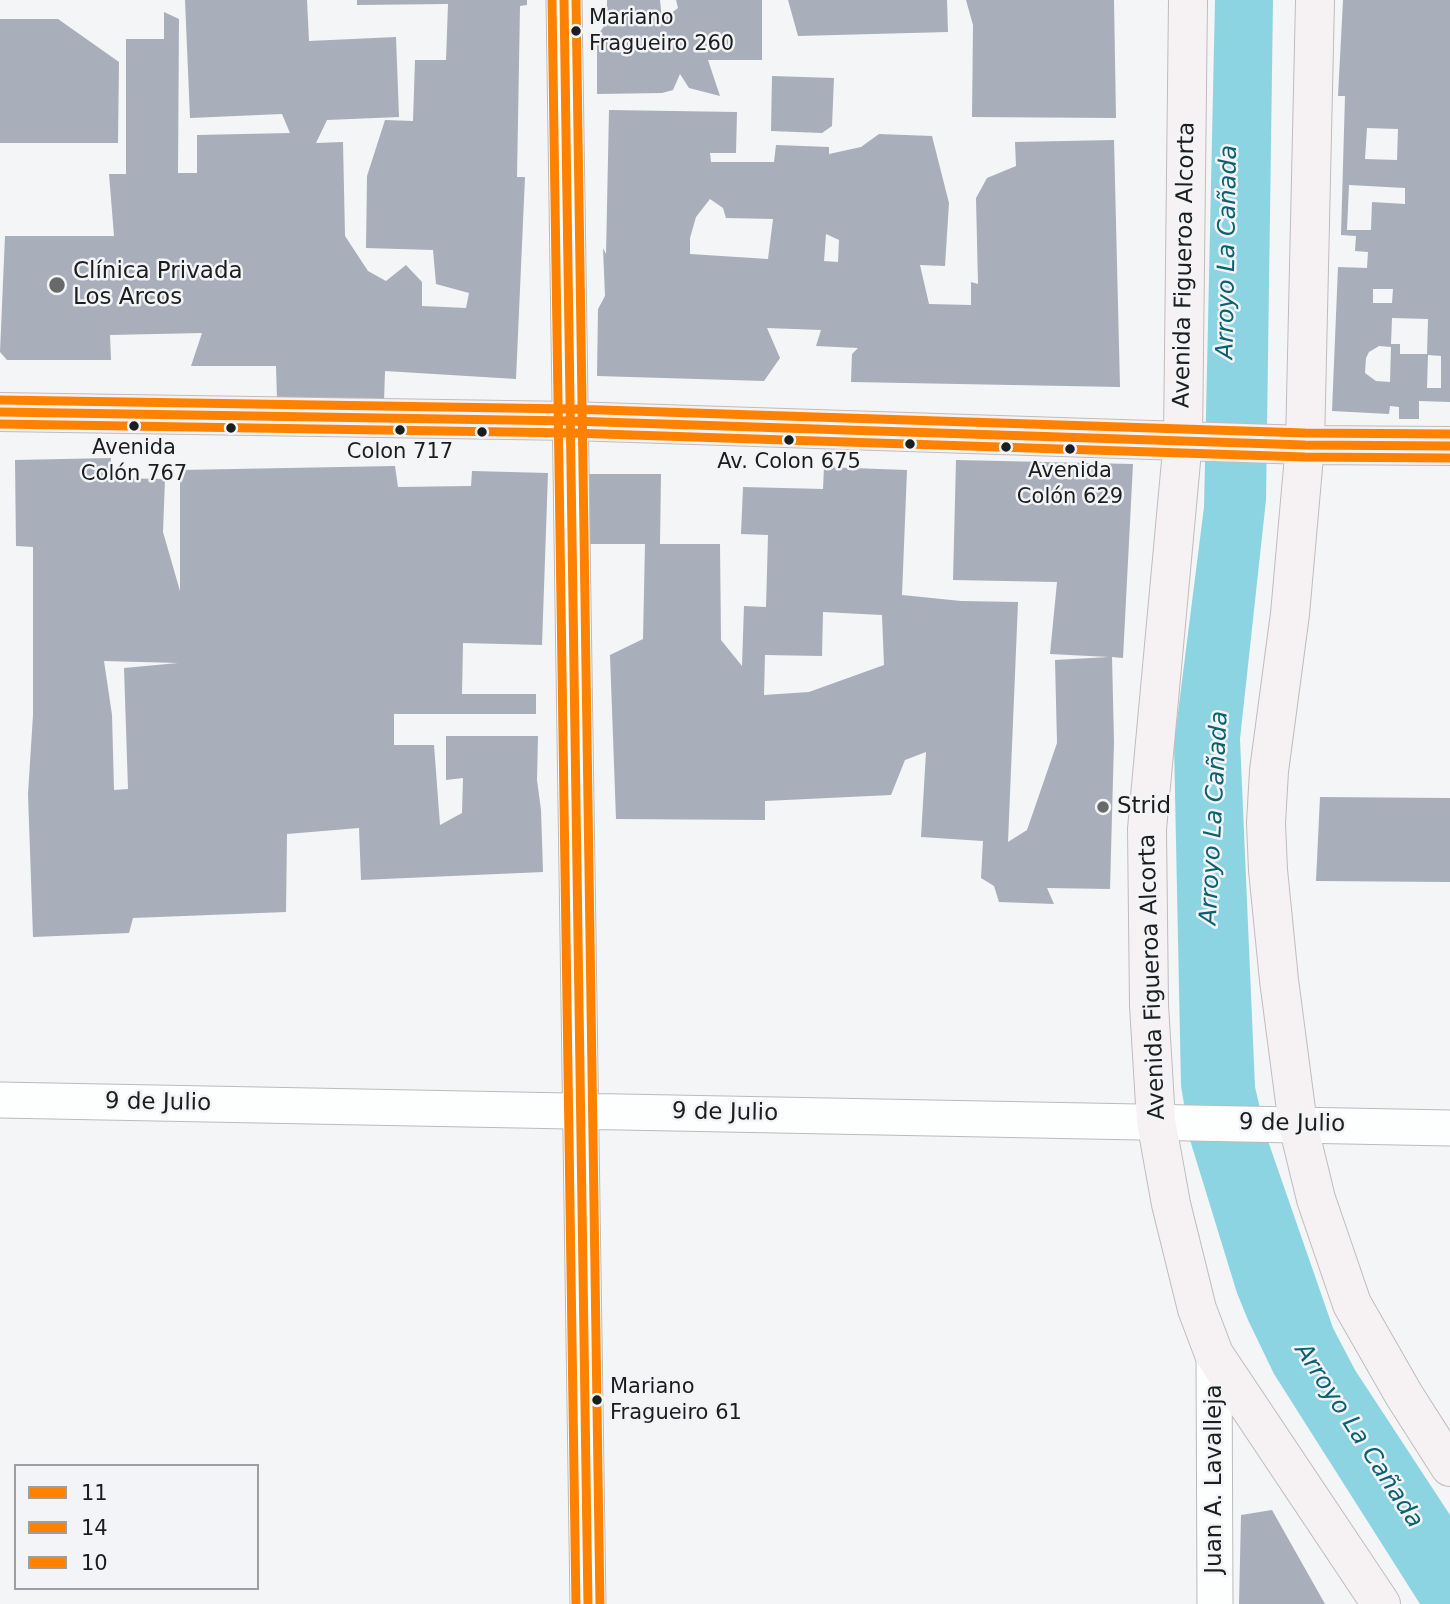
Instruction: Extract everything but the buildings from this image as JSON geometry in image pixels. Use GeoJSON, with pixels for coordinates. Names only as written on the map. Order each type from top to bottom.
{"type":"FeatureCollection","features":[{"type":"Feature","properties":{"kind":"main road","name":"Avenida Figueroa Alcorta"},"geometry":{"type":"LineString","coordinates":[[1188,0],[1183,440],[1147,829],[1149,1005],[1156,1121],[1171,1205],[1196,1309],[1214,1354],[1381,1604]]}},
{"type":"Feature","properties":{"kind":"main road"},"geometry":{"type":"LineString","coordinates":[[1315,0],[1306,445],[1290,614],[1269,771],[1266,823],[1279,980],[1298,1125],[1316,1199],[1352,1304],[1404,1395],[1450,1467]]}},
{"type":"Feature","properties":{"kind":"main road"},"geometry":{"type":"LineString","coordinates":[[0,412],[571,421],[1306,445],[1450,446]]}},
{"type":"Feature","properties":{"kind":"street"},"geometry":{"type":"LineString","coordinates":[[565,0],[588,1604]]}},
{"type":"Feature","properties":{"kind":"street","name":"9 de Julio"},"geometry":{"type":"LineString","coordinates":[[0,1100],[1450,1128]]}},
{"type":"Feature","properties":{"kind":"street","name":"Juan A. Lavalleja"},"geometry":{"type":"LineString","coordinates":[[1214,1354],[1215,1604]]}},
{"type":"Feature","properties":{"kind":"water","name":"Arroyo La Cañada"},"geometry":{"type":"Polygon","coordinates":[[[1215,0],[1273,0],[1266,500],[1240,739],[1255,1087],[1267,1138],[1333,1328],[1355,1370],[1450,1515],[1450,1604],[1420,1604],[1274,1374],[1237,1293],[1190,1140],[1181,1086],[1174,744],[1204,507],[1215,0]]]}},
{"type":"Feature","properties":{"kind":"transit line","name":"14"},"geometry":{"type":"LineString","coordinates":[[552,0],[576,1604]]}},
{"type":"Feature","properties":{"kind":"transit line","name":"11"},"geometry":{"type":"LineString","coordinates":[[564,0],[588,1604]]}},
{"type":"Feature","properties":{"kind":"transit line","name":"10"},"geometry":{"type":"LineString","coordinates":[[576,0],[600,1604]]}},
{"type":"Feature","properties":{"kind":"transit line","name":"10"},"geometry":{"type":"LineString","coordinates":[[0,400],[571,409],[1305,433],[1450,434]]}},
{"type":"Feature","properties":{"kind":"transit line","name":"11"},"geometry":{"type":"LineString","coordinates":[[0,412],[571,421],[1305,445],[1450,446]]}},
{"type":"Feature","properties":{"kind":"transit line","name":"14"},"geometry":{"type":"LineString","coordinates":[[0,424],[571,433],[1305,457],[1450,458]]}},
{"type":"Feature","properties":{"kind":"place","name":"Mariano Fragueiro 260"},"geometry":{"type":"Point","coordinates":[576,31]}},
{"type":"Feature","properties":{"kind":"place","name":"Clínica Privada Los Arcos"},"geometry":{"type":"Point","coordinates":[57,285]}},
{"type":"Feature","properties":{"kind":"place","name":"Avenida Colón 767"},"geometry":{"type":"Point","coordinates":[134,426]}},
{"type":"Feature","properties":{"kind":"place","name":"Colon 717"},"geometry":{"type":"Point","coordinates":[400,430]}},
{"type":"Feature","properties":{"kind":"place","name":"Av. Colon 675"},"geometry":{"type":"Point","coordinates":[789,440]}},
{"type":"Feature","properties":{"kind":"place","name":"Avenida Colón 629"},"geometry":{"type":"Point","coordinates":[1070,449]}},
{"type":"Feature","properties":{"kind":"place","name":"Strid"},"geometry":{"type":"Point","coordinates":[1103,807]}},
{"type":"Feature","properties":{"kind":"place","name":"Mariano Fragueiro 61"},"geometry":{"type":"Point","coordinates":[597,1400]}}]}
